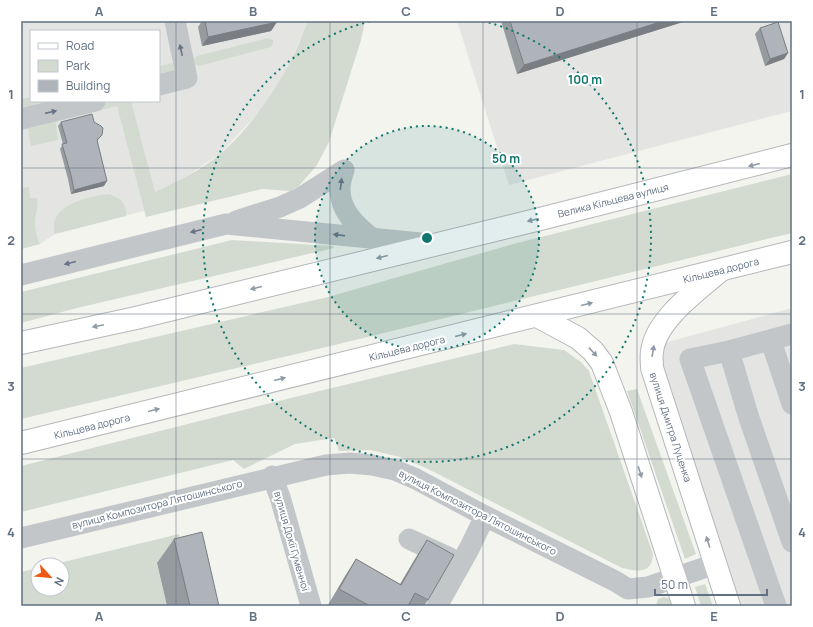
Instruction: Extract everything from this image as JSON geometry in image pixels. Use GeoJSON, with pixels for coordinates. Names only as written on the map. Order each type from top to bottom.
{"type":"FeatureCollection","features":[{"type":"Feature","properties":{"kind":"main road","name":"Велика Кільцева вулиця"},"geometry":{"type":"LineString","coordinates":[[433,244],[792,155]]}},
{"type":"Feature","properties":{"kind":"main road"},"geometry":{"type":"LineString","coordinates":[[21,343],[144,316],[433,244]]}},
{"type":"Feature","properties":{"kind":"main road","name":"Кільцева дорога"},"geometry":{"type":"LineString","coordinates":[[21,444],[792,252]]}},
{"type":"Feature","properties":{"kind":"main road","name":"вулиця Дмитра Луценка"},"geometry":{"type":"LineString","coordinates":[[721,270],[693,294],[669,318],[658,333],[652,352],[652,368],[729,606]]}},
{"type":"Feature","properties":{"kind":"main road"},"geometry":{"type":"LineString","coordinates":[[537,316],[578,338],[593,351],[602,363],[621,412],[684,606]]}},
{"type":"Feature","properties":{"kind":"street"},"geometry":{"type":"LineString","coordinates":[[160,85],[187,78],[175,21]]}},
{"type":"Feature","properties":{"kind":"street"},"geometry":{"type":"LineString","coordinates":[[21,119],[91,102]]}},
{"type":"Feature","properties":{"kind":"street"},"geometry":{"type":"LineString","coordinates":[[21,275],[226,224],[280,207],[300,198],[344,170],[340,188],[345,211],[358,228],[372,239]]}},
{"type":"Feature","properties":{"kind":"street"},"geometry":{"type":"LineString","coordinates":[[226,224],[280,228],[372,239],[433,244]]}},
{"type":"Feature","properties":{"kind":"street"},"geometry":{"type":"LineString","coordinates":[[776,606],[690,359],[770,341],[792,334]]}},
{"type":"Feature","properties":{"kind":"street"},"geometry":{"type":"LineString","coordinates":[[770,341],[792,404]]}},
{"type":"Feature","properties":{"kind":"street"},"geometry":{"type":"LineString","coordinates":[[729,351],[748,418],[792,542]]}},
{"type":"Feature","properties":{"kind":"street","name":"вулиця Композитора Лятошинського"},"geometry":{"type":"LineString","coordinates":[[21,538],[272,476],[326,464],[350,463],[372,465],[395,470],[416,479],[615,581],[634,598],[648,587],[716,564]]}},
{"type":"Feature","properties":{"kind":"street","name":"вулиця Докії Гуменної"},"geometry":{"type":"LineString","coordinates":[[272,476],[280,497],[311,606]]}},
{"type":"Feature","properties":{"kind":"street"},"geometry":{"type":"LineString","coordinates":[[437,606],[486,516]]}},
{"type":"Feature","properties":{"kind":"street"},"geometry":{"type":"LineString","coordinates":[[409,539],[461,563]]}},
{"type":"Feature","properties":{"kind":"shaded area"},"geometry":{"type":"Polygon","coordinates":[[[21,21],[308,21],[288,68],[260,111],[220,154],[184,178],[155,193],[159,207],[55,234],[40,244],[21,249],[21,21]]]}},
{"type":"Feature","properties":{"kind":"shaded area"},"geometry":{"type":"Polygon","coordinates":[[[457,21],[792,21],[792,111],[509,185],[457,21]]]}},
{"type":"Feature","properties":{"kind":"shaded area"},"geometry":{"type":"Polygon","coordinates":[[[792,308],[792,606],[740,606],[658,358],[664,343],[792,308]]]}},
{"type":"Feature","properties":{"kind":"green space"},"geometry":{"type":"Polygon","coordinates":[[[308,21],[365,21],[361,40],[329,142],[317,165],[298,187],[290,191],[262,189],[146,217],[117,106],[56,122],[58,140],[31,146],[28,129],[21,130],[21,124],[111,102],[131,102],[155,192],[189,175],[213,160],[230,145],[265,103],[293,57],[308,21]]]}},
{"type":"Feature","properties":{"kind":"green space"},"geometry":{"type":"Polygon","coordinates":[[[268,38],[273,40],[271,47],[199,66],[194,64],[193,60],[197,56],[268,38]]]}},
{"type":"Feature","properties":{"kind":"green space"},"geometry":{"type":"Polygon","coordinates":[[[172,63],[176,65],[176,70],[160,77],[160,66],[172,63]]]}},
{"type":"Feature","properties":{"kind":"green space"},"geometry":{"type":"Polygon","coordinates":[[[30,97],[30,102],[52,102],[21,110],[21,99],[30,97]]]}},
{"type":"Feature","properties":{"kind":"green space"},"geometry":{"type":"Polygon","coordinates":[[[792,174],[792,233],[339,344],[21,419],[21,368],[328,297],[517,243],[792,174]]]}},
{"type":"Feature","properties":{"kind":"green space"},"geometry":{"type":"Polygon","coordinates":[[[29,187],[30,198],[37,198],[38,202],[35,226],[40,244],[21,249],[21,188],[29,187]]]}},
{"type":"Feature","properties":{"kind":"green space"},"geometry":{"type":"Polygon","coordinates":[[[109,194],[122,202],[126,208],[126,216],[55,234],[54,224],[57,216],[71,204],[90,197],[109,194]]]}},
{"type":"Feature","properties":{"kind":"green space"},"geometry":{"type":"Polygon","coordinates":[[[232,240],[333,246],[334,248],[77,308],[21,323],[21,292],[232,240]]]}},
{"type":"Feature","properties":{"kind":"green space"},"geometry":{"type":"Polygon","coordinates":[[[514,344],[564,350],[581,362],[589,371],[653,554],[652,561],[647,568],[643,570],[633,570],[622,568],[428,469],[400,457],[370,450],[339,451],[334,438],[295,444],[244,469],[233,460],[21,512],[21,466],[514,344]]]}},
{"type":"Feature","properties":{"kind":"green space"},"geometry":{"type":"Polygon","coordinates":[[[637,389],[696,554],[685,559],[627,391],[637,389]]]}},
{"type":"Feature","properties":{"kind":"green space"},"geometry":{"type":"Polygon","coordinates":[[[179,534],[184,557],[157,564],[167,606],[21,606],[21,572],[30,570],[30,597],[70,597],[70,560],[179,534]]]}},
{"type":"Feature","properties":{"kind":"green space"},"geometry":{"type":"Polygon","coordinates":[[[705,584],[713,606],[701,606],[695,587],[705,584]]]}},
{"type":"Feature","properties":{"kind":"green space"},"geometry":{"type":"Polygon","coordinates":[[[664,597],[670,599],[673,606],[656,606],[658,599],[664,597]]]}},
{"type":"Feature","properties":{"kind":"building"},"geometry":{"type":"Polygon","coordinates":[[[205,21],[277,21],[277,22],[208,37],[205,21]]]}},
{"type":"Feature","properties":{"kind":"building"},"geometry":{"type":"Polygon","coordinates":[[[510,21],[663,21],[524,65],[510,21]]]}},
{"type":"Feature","properties":{"kind":"building"},"geometry":{"type":"Polygon","coordinates":[[[778,22],[788,53],[770,59],[760,28],[778,22]]]}},
{"type":"Feature","properties":{"kind":"building"},"geometry":{"type":"Polygon","coordinates":[[[92,114],[94,122],[103,128],[102,135],[97,140],[107,181],[74,190],[62,144],[67,143],[61,122],[92,114]]]}},
{"type":"Feature","properties":{"kind":"building"},"geometry":{"type":"Polygon","coordinates":[[[202,532],[219,606],[190,606],[174,539],[202,532]]]}},
{"type":"Feature","properties":{"kind":"building"},"geometry":{"type":"Polygon","coordinates":[[[427,540],[454,555],[428,600],[415,593],[408,606],[370,606],[339,589],[356,559],[401,585],[427,540]]]}}]}
